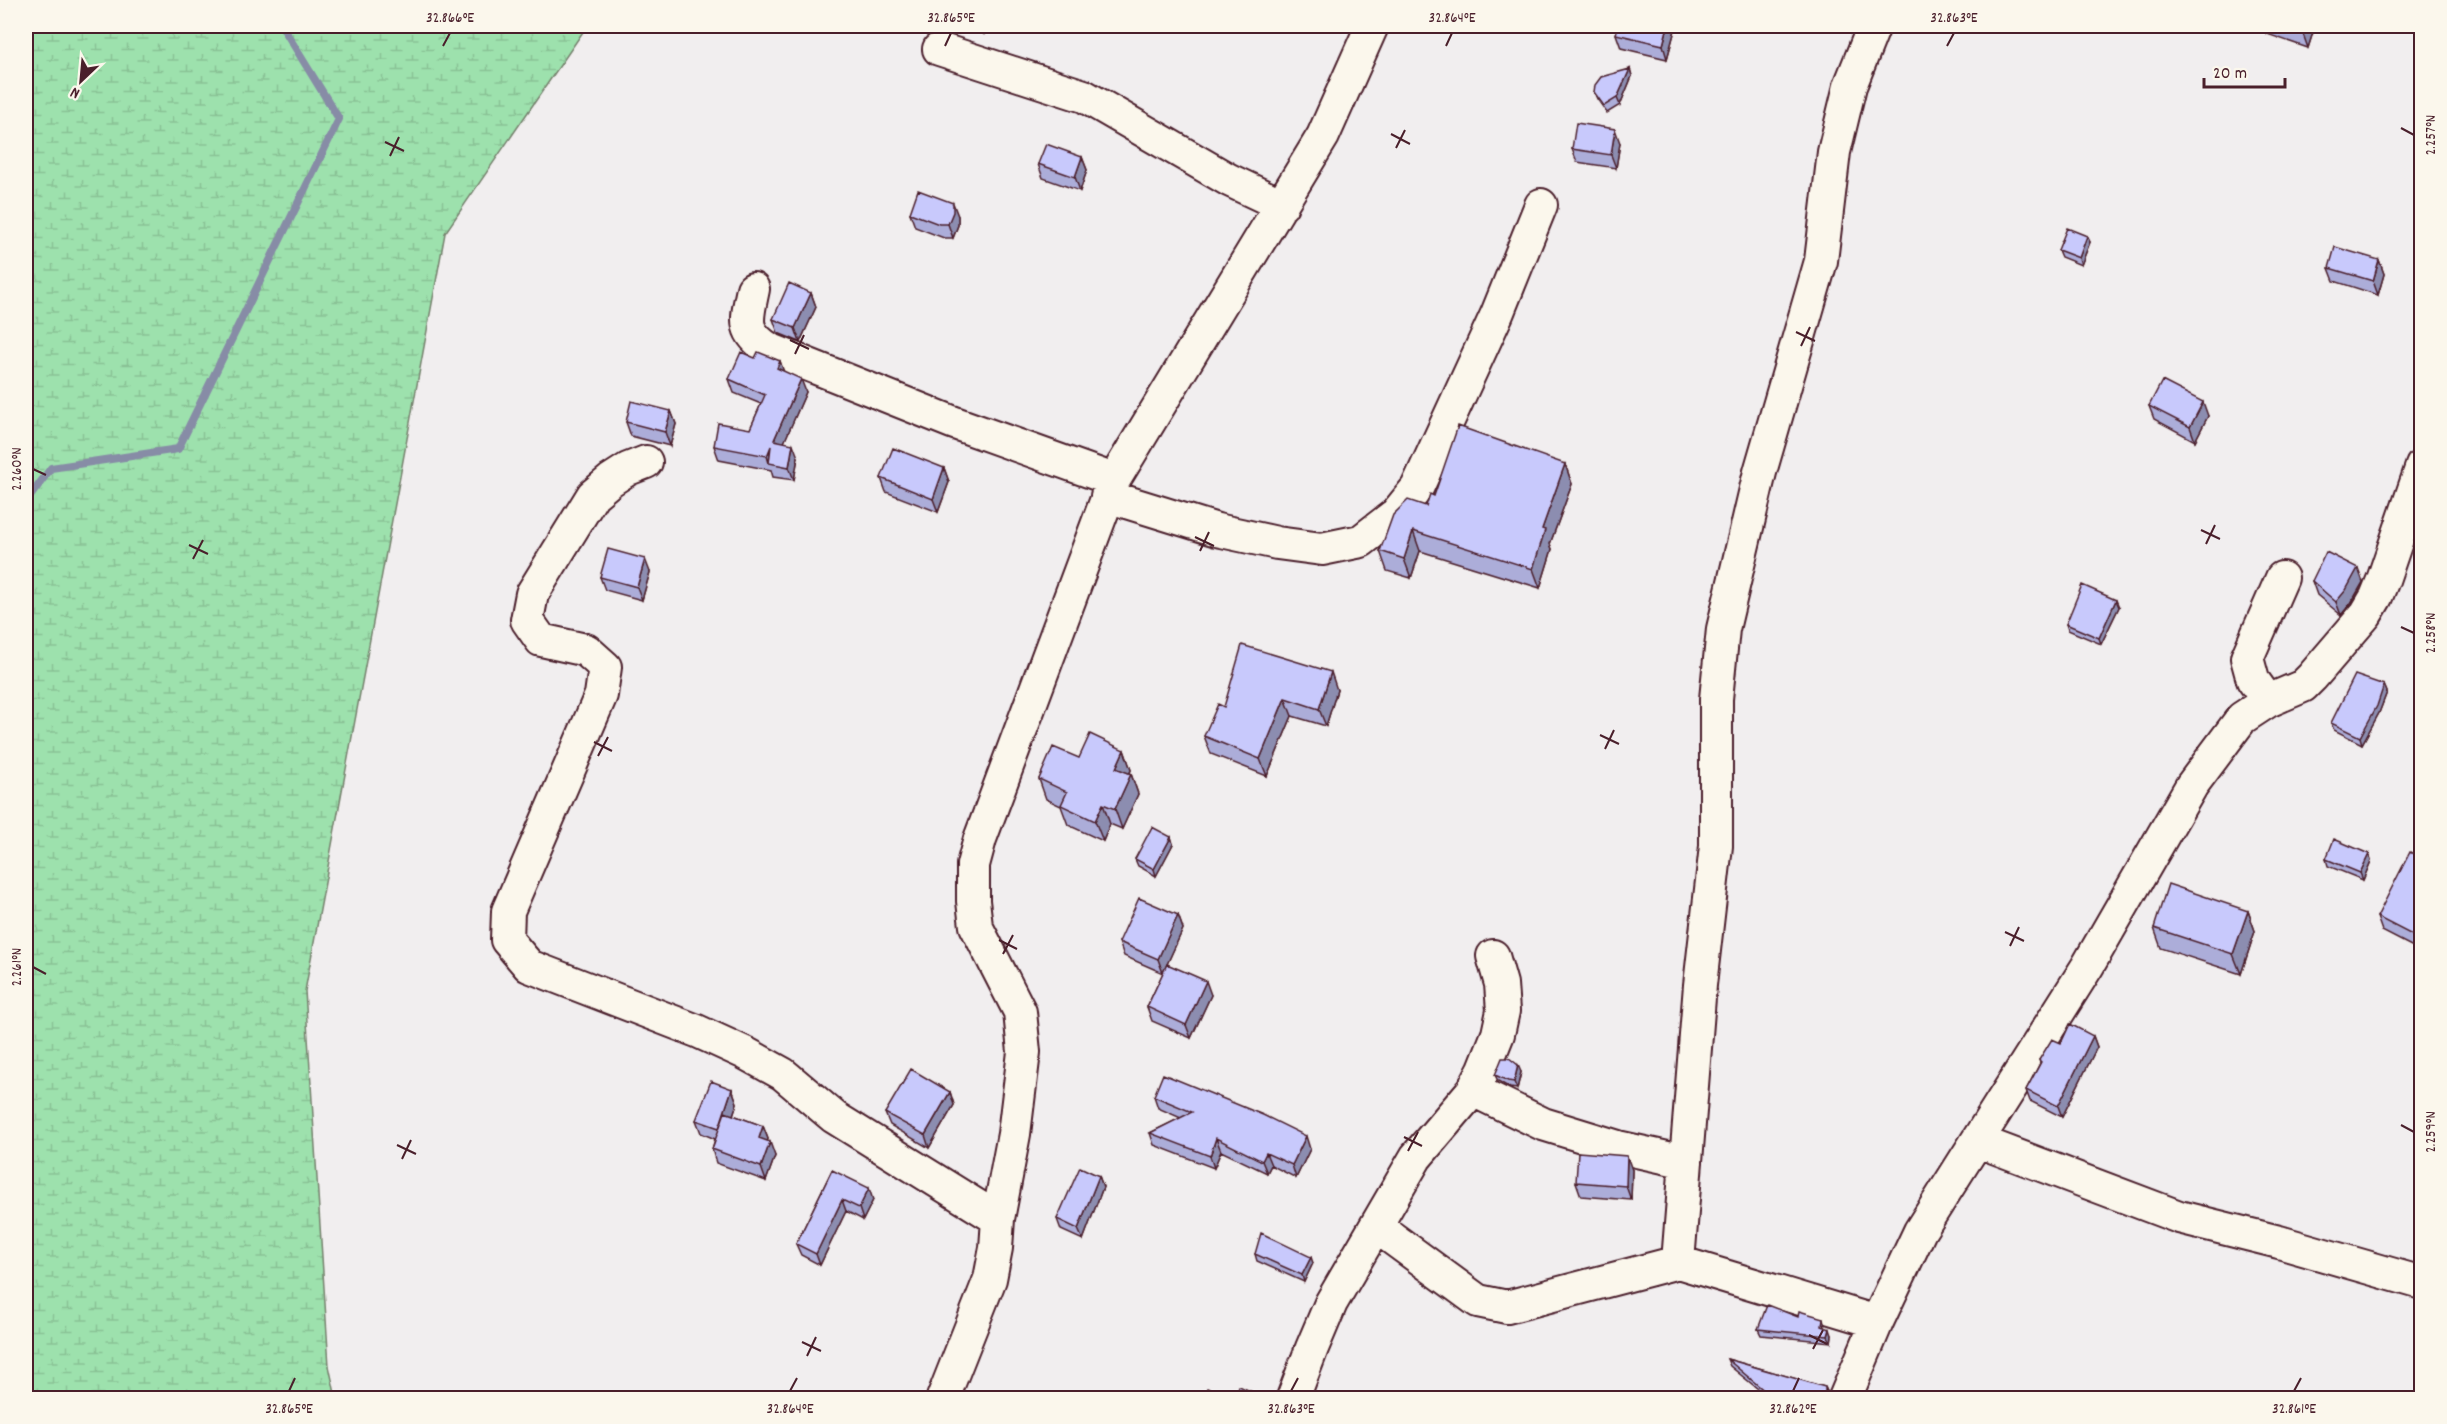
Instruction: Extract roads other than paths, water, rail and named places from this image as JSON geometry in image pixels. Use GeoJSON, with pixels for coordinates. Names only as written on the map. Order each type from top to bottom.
{"type":"FeatureCollection","features":[{"type":"Feature","properties":{"kind":"street"},"geometry":{"type":"LineString","coordinates":[[943,1398],[990,1278],[996,1248],[998,1219],[1014,1134],[1024,1052],[1020,1012],[976,926],[973,901],[974,865],[980,839],[1110,488],[1323,136],[1372,26]]}},
{"type":"Feature","properties":{"kind":"street"},"geometry":{"type":"LineString","coordinates":[[1678,1262],[1700,985],[1716,846],[1716,699],[1723,629],[1760,472],[1821,261],[1834,152],[1850,86],[1874,26]]}},
{"type":"Feature","properties":{"kind":"street"},"geometry":{"type":"LineString","coordinates":[[939,49],[1084,96],[1228,180],[1282,205]]}},
{"type":"Feature","properties":{"kind":"street"},"geometry":{"type":"LineString","coordinates":[[753,289],[748,316],[749,332],[756,341],[769,349],[1216,530],[1277,543],[1322,549],[1361,541],[1396,514],[1417,488],[1497,314],[1541,205]]}},
{"type":"Feature","properties":{"kind":"street"},"geometry":{"type":"LineString","coordinates":[[646,462],[628,469],[593,495],[532,594],[527,620],[541,640],[586,650],[605,667],[601,695],[508,911],[507,940],[530,966],[696,1031],[774,1069],[834,1117],[998,1219]]}},
{"type":"Feature","properties":{"kind":"street"},"geometry":{"type":"LineString","coordinates":[[1845,1398],[1877,1322],[1920,1231],[2087,967],[2192,785],[2242,718],[2268,701],[2303,686],[2366,614],[2383,580],[2421,466]]}},
{"type":"Feature","properties":{"kind":"street"},"geometry":{"type":"LineString","coordinates":[[2268,701],[2253,680],[2247,658],[2282,578]]}},
{"type":"Feature","properties":{"kind":"street"},"geometry":{"type":"LineString","coordinates":[[1293,1398],[1331,1303],[1416,1157],[1473,1090],[1484,1070],[1498,1034],[1503,1011],[1501,984],[1493,956]]}},
{"type":"Feature","properties":{"kind":"street"},"geometry":{"type":"LineString","coordinates":[[1473,1090],[1543,1124],[1618,1147],[1686,1162]]}},
{"type":"Feature","properties":{"kind":"street"},"geometry":{"type":"LineString","coordinates":[[1978,1141],[2179,1217],[2278,1242],[2421,1283]]}},
{"type":"Feature","properties":{"kind":"street"},"geometry":{"type":"LineString","coordinates":[[1377,1227],[1478,1301],[1507,1307],[1678,1262],[1877,1322]]}},
{"type":"Feature","properties":{"kind":"waterway"},"geometry":{"type":"LineString","coordinates":[[26,502],[51,468],[178,449],[339,119],[282,26]]}}]}
